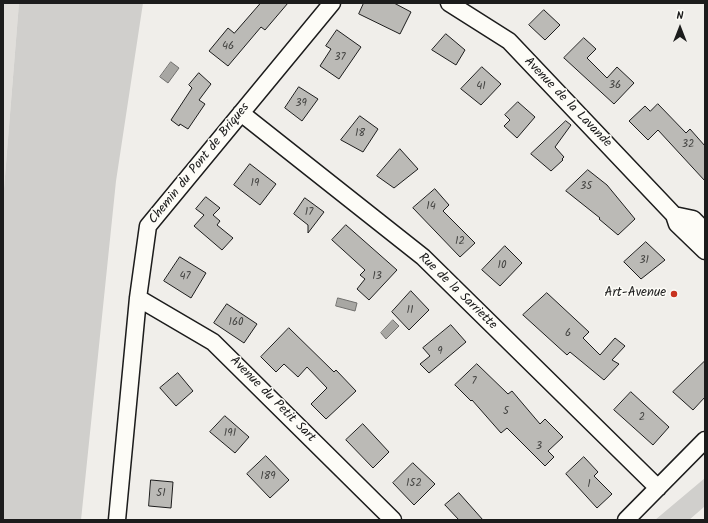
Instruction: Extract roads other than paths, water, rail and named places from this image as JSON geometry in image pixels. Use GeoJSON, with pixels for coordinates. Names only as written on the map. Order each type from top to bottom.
{"type":"FeatureCollection","features":[{"type":"Feature","properties":{"kind":"street","name":"Chemin du Pont de Briques"},"geometry":{"type":"LineString","coordinates":[[117,520],[138,298],[148,226],[332,3]]}},
{"type":"Feature","properties":{"kind":"street","name":"Avenue de la Lavande"},"geometry":{"type":"LineString","coordinates":[[449,3],[509,41],[674,215],[677,224],[705,251]]}},
{"type":"Feature","properties":{"kind":"street","name":"Rue de la Sarriette"},"geometry":{"type":"LineString","coordinates":[[241,113],[423,257],[658,488]]}},
{"type":"Feature","properties":{"kind":"street"},"geometry":{"type":"LineString","coordinates":[[674,215],[693,219],[705,231]]}},
{"type":"Feature","properties":{"kind":"street","name":"Avenue du Petit Sart"},"geometry":{"type":"LineString","coordinates":[[138,298],[213,342],[393,520]]}},
{"type":"Feature","properties":{"kind":"street"},"geometry":{"type":"LineString","coordinates":[[626,520],[705,440]]}},
{"type":"Feature","properties":{"kind":"place","name":"Art-Avenue"},"geometry":{"type":"Point","coordinates":[674,294]}}]}
